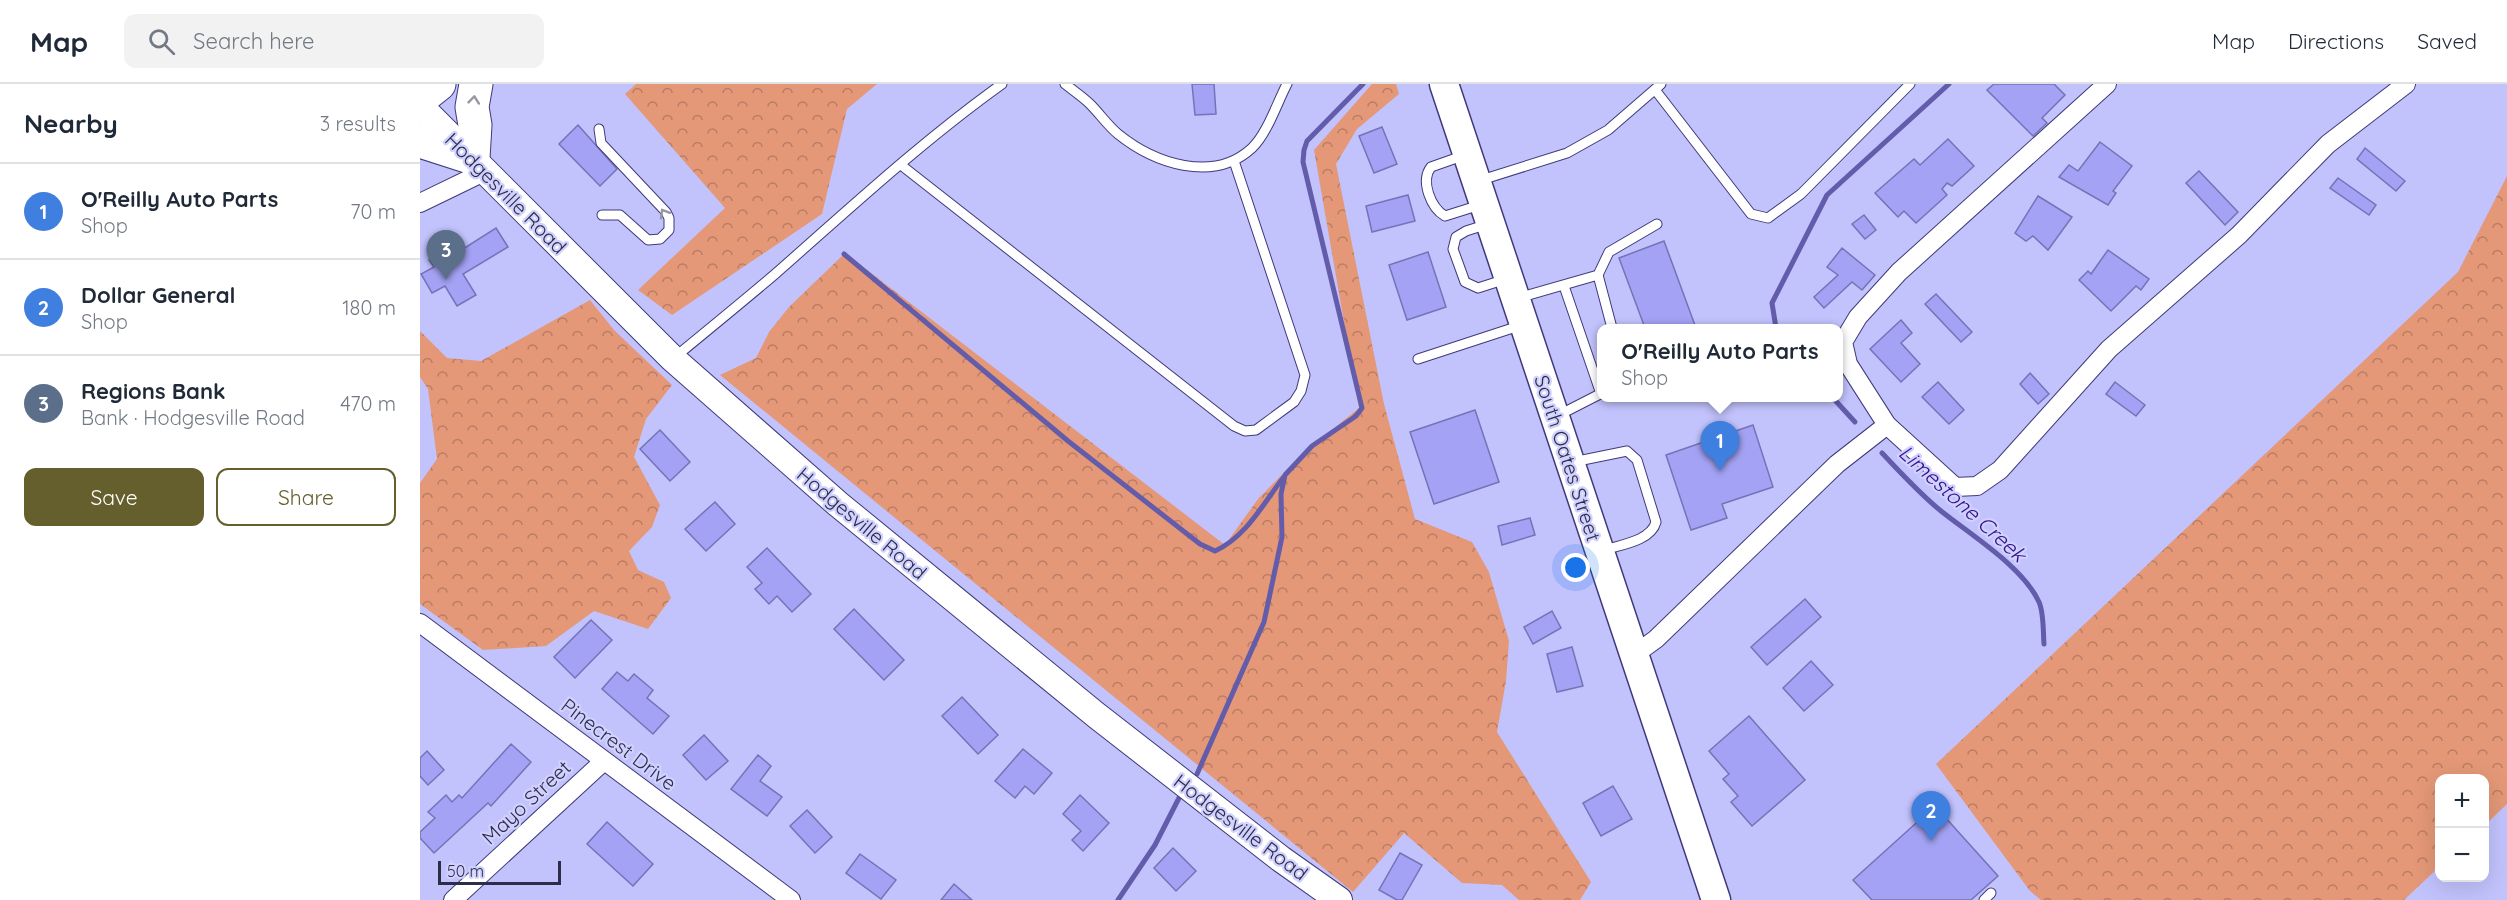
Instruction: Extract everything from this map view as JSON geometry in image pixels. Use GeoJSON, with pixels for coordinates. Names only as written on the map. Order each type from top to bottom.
{"type":"FeatureCollection","features":[{"type":"Feature","properties":{"kind":"highway"},"geometry":{"type":"LineString","coordinates":[[420,99],[439,84]]}},
{"type":"Feature","properties":{"kind":"highway"},"geometry":{"type":"LineString","coordinates":[[420,141],[479,164],[472,107],[476,84]]}},
{"type":"Feature","properties":{"kind":"main road","name":"South Oates Street"},"geometry":{"type":"LineString","coordinates":[[1444,84],[1716,900]]}},
{"type":"Feature","properties":{"kind":"street"},"geometry":{"type":"LineString","coordinates":[[2107,84],[1899,272],[1858,317],[1843,342],[1848,364],[1887,425],[1955,487],[1977,486],[2000,470],[2109,349],[2239,235],[2328,144],[2406,84]]}},
{"type":"Feature","properties":{"kind":"street","name":"Hodgesville Road"},"geometry":{"type":"LineString","coordinates":[[420,106],[673,359],[838,504],[1213,807],[1339,900]]}},
{"type":"Feature","properties":{"kind":"street"},"geometry":{"type":"LineString","coordinates":[[420,203],[479,164]]}},
{"type":"Feature","properties":{"kind":"street"},"geometry":{"type":"LineString","coordinates":[[1634,656],[1656,639],[1838,464],[1887,425]]}},
{"type":"Feature","properties":{"kind":"street","name":"Pinecrest Drive"},"geometry":{"type":"LineString","coordinates":[[420,623],[791,900]]}},
{"type":"Feature","properties":{"kind":"street","name":"Mayo Street"},"geometry":{"type":"LineString","coordinates":[[453,900],[604,761]]}},
{"type":"Feature","properties":{"kind":"lane"},"geometry":{"type":"LineString","coordinates":[[673,359],[901,165],[1002,84]]}},
{"type":"Feature","properties":{"kind":"lane"},"geometry":{"type":"LineString","coordinates":[[1065,84],[1089,103],[1118,134],[1145,152],[1170,164],[1206,168],[1234,161],[1253,147],[1263,133],[1287,84]]}},
{"type":"Feature","properties":{"kind":"lane"},"geometry":{"type":"LineString","coordinates":[[1467,154],[1431,167],[1428,171],[1426,182],[1433,206],[1437,212],[1445,216],[1483,203],[1608,130],[1659,87],[1750,214],[1768,218],[1801,194],[1910,84]]}},
{"type":"Feature","properties":{"kind":"lane"},"geometry":{"type":"LineString","coordinates":[[599,129],[601,143],[666,212],[669,218],[669,230],[660,239],[648,240],[620,215],[602,215]]}},
{"type":"Feature","properties":{"kind":"lane"},"geometry":{"type":"LineString","coordinates":[[901,165],[1234,426],[1245,431],[1256,430],[1294,402],[1301,391],[1305,375],[1234,161]]}},
{"type":"Feature","properties":{"kind":"lane"},"geometry":{"type":"LineString","coordinates":[[1483,203],[1466,231],[1456,237],[1453,249],[1465,282],[1472,287],[1516,301]]}},
{"type":"Feature","properties":{"kind":"lane"},"geometry":{"type":"LineString","coordinates":[[1611,324],[1598,275],[1609,252],[1657,224]]}},
{"type":"Feature","properties":{"kind":"lane"},"geometry":{"type":"LineString","coordinates":[[1418,359],[1516,301],[1598,275]]}},
{"type":"Feature","properties":{"kind":"lane"},"geometry":{"type":"LineString","coordinates":[[1564,286],[1597,381]]}},
{"type":"Feature","properties":{"kind":"lane"},"geometry":{"type":"LineString","coordinates":[[1555,417],[1597,395]]}},
{"type":"Feature","properties":{"kind":"lane"},"geometry":{"type":"LineString","coordinates":[[1570,463],[1627,451],[1636,460],[1656,522],[1655,528],[1642,537],[1600,552]]}},
{"type":"Feature","properties":{"kind":"green space"},"geometry":{"type":"Polygon","coordinates":[[[636,84],[877,84],[847,109],[822,214],[672,315],[638,290],[725,208],[625,94],[636,84]]]}},
{"type":"Feature","properties":{"kind":"green space"},"geometry":{"type":"Polygon","coordinates":[[[1372,84],[1396,84],[1399,94],[1357,129],[1336,164],[1384,404],[1415,519],[1472,542],[1489,572],[1509,641],[1506,681],[1497,732],[1591,882],[1580,900],[1519,900],[1502,885],[1462,883],[1404,833],[1353,892],[720,375],[756,358],[769,332],[789,307],[845,253],[1225,545],[1258,499],[1302,454],[1359,408],[1314,150],[1372,84]]]}},
{"type":"Feature","properties":{"kind":"green space"},"geometry":{"type":"Polygon","coordinates":[[[2507,176],[2507,804],[2489,821],[2489,774],[2435,774],[2435,871],[2404,900],[2041,900],[2030,891],[1936,764],[2458,272],[2507,176]]]}},
{"type":"Feature","properties":{"kind":"green space"},"geometry":{"type":"Polygon","coordinates":[[[590,300],[614,330],[672,385],[646,419],[634,457],[660,505],[652,527],[629,551],[638,570],[664,582],[671,598],[648,629],[594,611],[546,646],[483,650],[420,604],[420,483],[437,459],[428,389],[420,377],[420,331],[447,358],[481,361],[590,300]]]}},
{"type":"Feature","properties":{"kind":"building"},"geometry":{"type":"Polygon","coordinates":[[[1192,84],[1214,84],[1216,114],[1195,115],[1192,84]]]}},
{"type":"Feature","properties":{"kind":"building"},"geometry":{"type":"Polygon","coordinates":[[[1994,84],[2054,84],[2065,95],[2042,118],[2047,123],[2033,136],[1987,90],[1994,84]]]}},
{"type":"Feature","properties":{"kind":"building"},"geometry":{"type":"Polygon","coordinates":[[[578,125],[617,169],[600,186],[559,144],[578,125]]]}},
{"type":"Feature","properties":{"kind":"building"},"geometry":{"type":"Polygon","coordinates":[[[1382,127],[1397,164],[1374,173],[1359,136],[1382,127]]]}},
{"type":"Feature","properties":{"kind":"building"},"geometry":{"type":"Polygon","coordinates":[[[1948,139],[1974,166],[1952,186],[1947,183],[1942,189],[1947,195],[1916,223],[1904,211],[1898,217],[1875,193],[1914,159],[1920,165],[1948,139]]]}},
{"type":"Feature","properties":{"kind":"building"},"geometry":{"type":"Polygon","coordinates":[[[2100,142],[2132,166],[2113,191],[2116,193],[2108,205],[2059,177],[2069,165],[2078,171],[2100,142]]]}},
{"type":"Feature","properties":{"kind":"building"},"geometry":{"type":"Polygon","coordinates":[[[2365,148],[2405,181],[2396,191],[2357,159],[2365,148]]]}},
{"type":"Feature","properties":{"kind":"building"},"geometry":{"type":"Polygon","coordinates":[[[2199,171],[2238,212],[2225,225],[2186,183],[2199,171]]]}},
{"type":"Feature","properties":{"kind":"building"},"geometry":{"type":"Polygon","coordinates":[[[2338,178],[2376,205],[2369,215],[2330,188],[2338,178]]]}},
{"type":"Feature","properties":{"kind":"building"},"geometry":{"type":"Polygon","coordinates":[[[1408,195],[1415,221],[1372,232],[1366,206],[1408,195]]]}},
{"type":"Feature","properties":{"kind":"building"},"geometry":{"type":"Polygon","coordinates":[[[2038,196],[2072,217],[2048,250],[2033,236],[2026,241],[2015,233],[2038,196]]]}},
{"type":"Feature","properties":{"kind":"building"},"geometry":{"type":"Polygon","coordinates":[[[1864,215],[1876,230],[1865,239],[1852,224],[1864,215]]]}},
{"type":"Feature","properties":{"kind":"building"},"geometry":{"type":"Polygon","coordinates":[[[496,228],[508,247],[463,274],[476,295],[457,306],[445,286],[432,293],[421,274],[434,267],[429,260],[448,249],[452,256],[496,228]]]}},
{"type":"Feature","properties":{"kind":"building"},"geometry":{"type":"Polygon","coordinates":[[[1664,241],[1695,324],[1644,324],[1619,258],[1664,241]]]}},
{"type":"Feature","properties":{"kind":"building"},"geometry":{"type":"Polygon","coordinates":[[[1842,248],[1875,275],[1862,290],[1852,282],[1824,308],[1814,297],[1838,275],[1827,267],[1842,248]]]}},
{"type":"Feature","properties":{"kind":"building"},"geometry":{"type":"Polygon","coordinates":[[[2108,250],[2149,279],[2141,290],[2136,286],[2111,311],[2079,280],[2088,271],[2091,274],[2108,250]]]}},
{"type":"Feature","properties":{"kind":"building"},"geometry":{"type":"Polygon","coordinates":[[[1428,252],[1446,307],[1407,320],[1389,265],[1428,252]]]}},
{"type":"Feature","properties":{"kind":"building"},"geometry":{"type":"Polygon","coordinates":[[[1936,294],[1972,332],[1961,342],[1925,304],[1936,294]]]}},
{"type":"Feature","properties":{"kind":"building"},"geometry":{"type":"Polygon","coordinates":[[[1901,320],[1912,333],[1901,343],[1920,364],[1901,382],[1870,349],[1901,320]]]}},
{"type":"Feature","properties":{"kind":"building"},"geometry":{"type":"Polygon","coordinates":[[[2030,373],[2049,394],[2038,404],[2020,384],[2030,373]]]}},
{"type":"Feature","properties":{"kind":"building"},"geometry":{"type":"Polygon","coordinates":[[[1938,382],[1964,410],[1949,424],[1922,397],[1938,382]]]}},
{"type":"Feature","properties":{"kind":"building"},"geometry":{"type":"Polygon","coordinates":[[[2115,382],[2145,405],[2136,416],[2106,394],[2115,382]]]}},
{"type":"Feature","properties":{"kind":"building"},"geometry":{"type":"Polygon","coordinates":[[[1475,410],[1499,482],[1434,504],[1410,432],[1475,410]]]}},
{"type":"Feature","properties":{"kind":"building"},"geometry":{"type":"Polygon","coordinates":[[[1753,425],[1773,487],[1722,504],[1727,518],[1691,530],[1666,455],[1753,425]]]}},
{"type":"Feature","properties":{"kind":"building"},"geometry":{"type":"Polygon","coordinates":[[[660,430],[690,462],[670,481],[640,449],[660,430]]]}},
{"type":"Feature","properties":{"kind":"building"},"geometry":{"type":"Polygon","coordinates":[[[715,502],[735,524],[706,551],[685,529],[715,502]]]}},
{"type":"Feature","properties":{"kind":"building"},"geometry":{"type":"Polygon","coordinates":[[[1530,518],[1535,535],[1502,545],[1498,526],[1530,518]]]}},
{"type":"Feature","properties":{"kind":"building"},"geometry":{"type":"Polygon","coordinates":[[[767,548],[811,594],[792,612],[777,596],[769,604],[755,589],[762,583],[747,567],[767,548]]]}},
{"type":"Feature","properties":{"kind":"building"},"geometry":{"type":"Polygon","coordinates":[[[1805,599],[1821,617],[1767,665],[1751,647],[1805,599]]]}},
{"type":"Feature","properties":{"kind":"building"},"geometry":{"type":"Polygon","coordinates":[[[854,609],[904,660],[884,680],[834,629],[854,609]]]}},
{"type":"Feature","properties":{"kind":"building"},"geometry":{"type":"Polygon","coordinates":[[[1552,611],[1561,628],[1533,644],[1524,627],[1552,611]]]}},
{"type":"Feature","properties":{"kind":"building"},"geometry":{"type":"Polygon","coordinates":[[[591,620],[612,640],[575,678],[554,657],[591,620]]]}},
{"type":"Feature","properties":{"kind":"building"},"geometry":{"type":"Polygon","coordinates":[[[1572,647],[1583,686],[1557,692],[1547,654],[1572,647]]]}},
{"type":"Feature","properties":{"kind":"building"},"geometry":{"type":"Polygon","coordinates":[[[1811,661],[1833,685],[1804,711],[1783,688],[1811,661]]]}},
{"type":"Feature","properties":{"kind":"building"},"geometry":{"type":"Polygon","coordinates":[[[617,672],[628,681],[634,674],[653,690],[647,698],[669,716],[653,734],[602,689],[617,672]]]}},
{"type":"Feature","properties":{"kind":"building"},"geometry":{"type":"Polygon","coordinates":[[[962,697],[998,735],[978,754],[942,716],[962,697]]]}},
{"type":"Feature","properties":{"kind":"building"},"geometry":{"type":"Polygon","coordinates":[[[1749,716],[1805,780],[1752,826],[1731,802],[1738,796],[1723,779],[1729,774],[1709,751],[1749,716]]]}},
{"type":"Feature","properties":{"kind":"building"},"geometry":{"type":"Polygon","coordinates":[[[704,735],[728,761],[706,780],[683,755],[704,735]]]}},
{"type":"Feature","properties":{"kind":"building"},"geometry":{"type":"Polygon","coordinates":[[[511,744],[531,762],[491,806],[488,803],[434,853],[420,838],[420,832],[435,818],[428,812],[446,795],[452,802],[459,795],[462,798],[511,744]]]}},
{"type":"Feature","properties":{"kind":"building"},"geometry":{"type":"Polygon","coordinates":[[[1023,749],[1052,773],[1034,794],[1025,786],[1015,798],[995,781],[1023,749]]]}},
{"type":"Feature","properties":{"kind":"building"},"geometry":{"type":"Polygon","coordinates":[[[427,751],[444,770],[428,785],[420,776],[420,758],[427,751]]]}},
{"type":"Feature","properties":{"kind":"building"},"geometry":{"type":"Polygon","coordinates":[[[758,755],[771,766],[760,781],[782,797],[767,816],[731,789],[758,755]]]}},
{"type":"Feature","properties":{"kind":"building"},"geometry":{"type":"Polygon","coordinates":[[[1613,786],[1632,819],[1601,836],[1583,803],[1613,786]]]}},
{"type":"Feature","properties":{"kind":"building"},"geometry":{"type":"Polygon","coordinates":[[[1080,795],[1109,823],[1083,851],[1072,840],[1081,831],[1063,814],[1080,795]]]}},
{"type":"Feature","properties":{"kind":"building"},"geometry":{"type":"Polygon","coordinates":[[[1935,806],[1998,876],[1971,900],[1872,900],[1853,880],[1935,806]]]}},
{"type":"Feature","properties":{"kind":"building"},"geometry":{"type":"Polygon","coordinates":[[[807,810],[832,837],[815,853],[790,826],[807,810]]]}},
{"type":"Feature","properties":{"kind":"building"},"geometry":{"type":"Polygon","coordinates":[[[607,822],[653,864],[633,886],[587,844],[607,822]]]}},
{"type":"Feature","properties":{"kind":"building"},"geometry":{"type":"Polygon","coordinates":[[[1173,848],[1196,871],[1176,891],[1154,868],[1173,848]]]}},
{"type":"Feature","properties":{"kind":"building"},"geometry":{"type":"Polygon","coordinates":[[[1400,853],[1422,865],[1402,900],[1397,900],[1379,890],[1400,853]]]}},
{"type":"Feature","properties":{"kind":"building"},"geometry":{"type":"Polygon","coordinates":[[[860,854],[896,880],[881,899],[846,873],[860,854]]]}},
{"type":"Feature","properties":{"kind":"building"},"geometry":{"type":"Polygon","coordinates":[[[954,884],[972,900],[941,900],[954,884]]]}},
{"type":"Feature","properties":{"kind":"waterway"},"geometry":{"type":"LineString","coordinates":[[1197,774],[1264,622],[1282,537],[1281,494],[1285,475],[1312,446],[1356,416],[1362,408],[1303,162],[1307,141],[1363,84]]}},
{"type":"Feature","properties":{"kind":"waterway","name":"Limestone Creek"},"geometry":{"type":"LineString","coordinates":[[1775,324],[1772,303],[1827,195],[1949,84]]}},
{"type":"Feature","properties":{"kind":"waterway"},"geometry":{"type":"LineString","coordinates":[[844,254],[1068,441],[1200,544],[1215,551],[1226,545],[1245,529],[1283,478]]}},
{"type":"Feature","properties":{"kind":"waterway","name":"Limestone Creek"},"geometry":{"type":"LineString","coordinates":[[1837,402],[1855,422]]}},
{"type":"Feature","properties":{"kind":"waterway","name":"Limestone Creek"},"geometry":{"type":"LineString","coordinates":[[1882,453],[1933,504],[1995,552],[2021,576],[2041,606],[2044,644]]}},
{"type":"Feature","properties":{"kind":"waterway"},"geometry":{"type":"LineString","coordinates":[[1118,900],[1155,845],[1180,796]]}},
{"type":"Feature","properties":{"kind":"place","name":"Regions Bank"},"geometry":{"type":"Point","coordinates":[446,280]}},
{"type":"Feature","properties":{"kind":"place","name":"O'Reilly Auto Parts"},"geometry":{"type":"Point","coordinates":[1720,471]}},
{"type":"Feature","properties":{"kind":"place","name":"Dollar General"},"geometry":{"type":"Point","coordinates":[1931,841]}}]}
